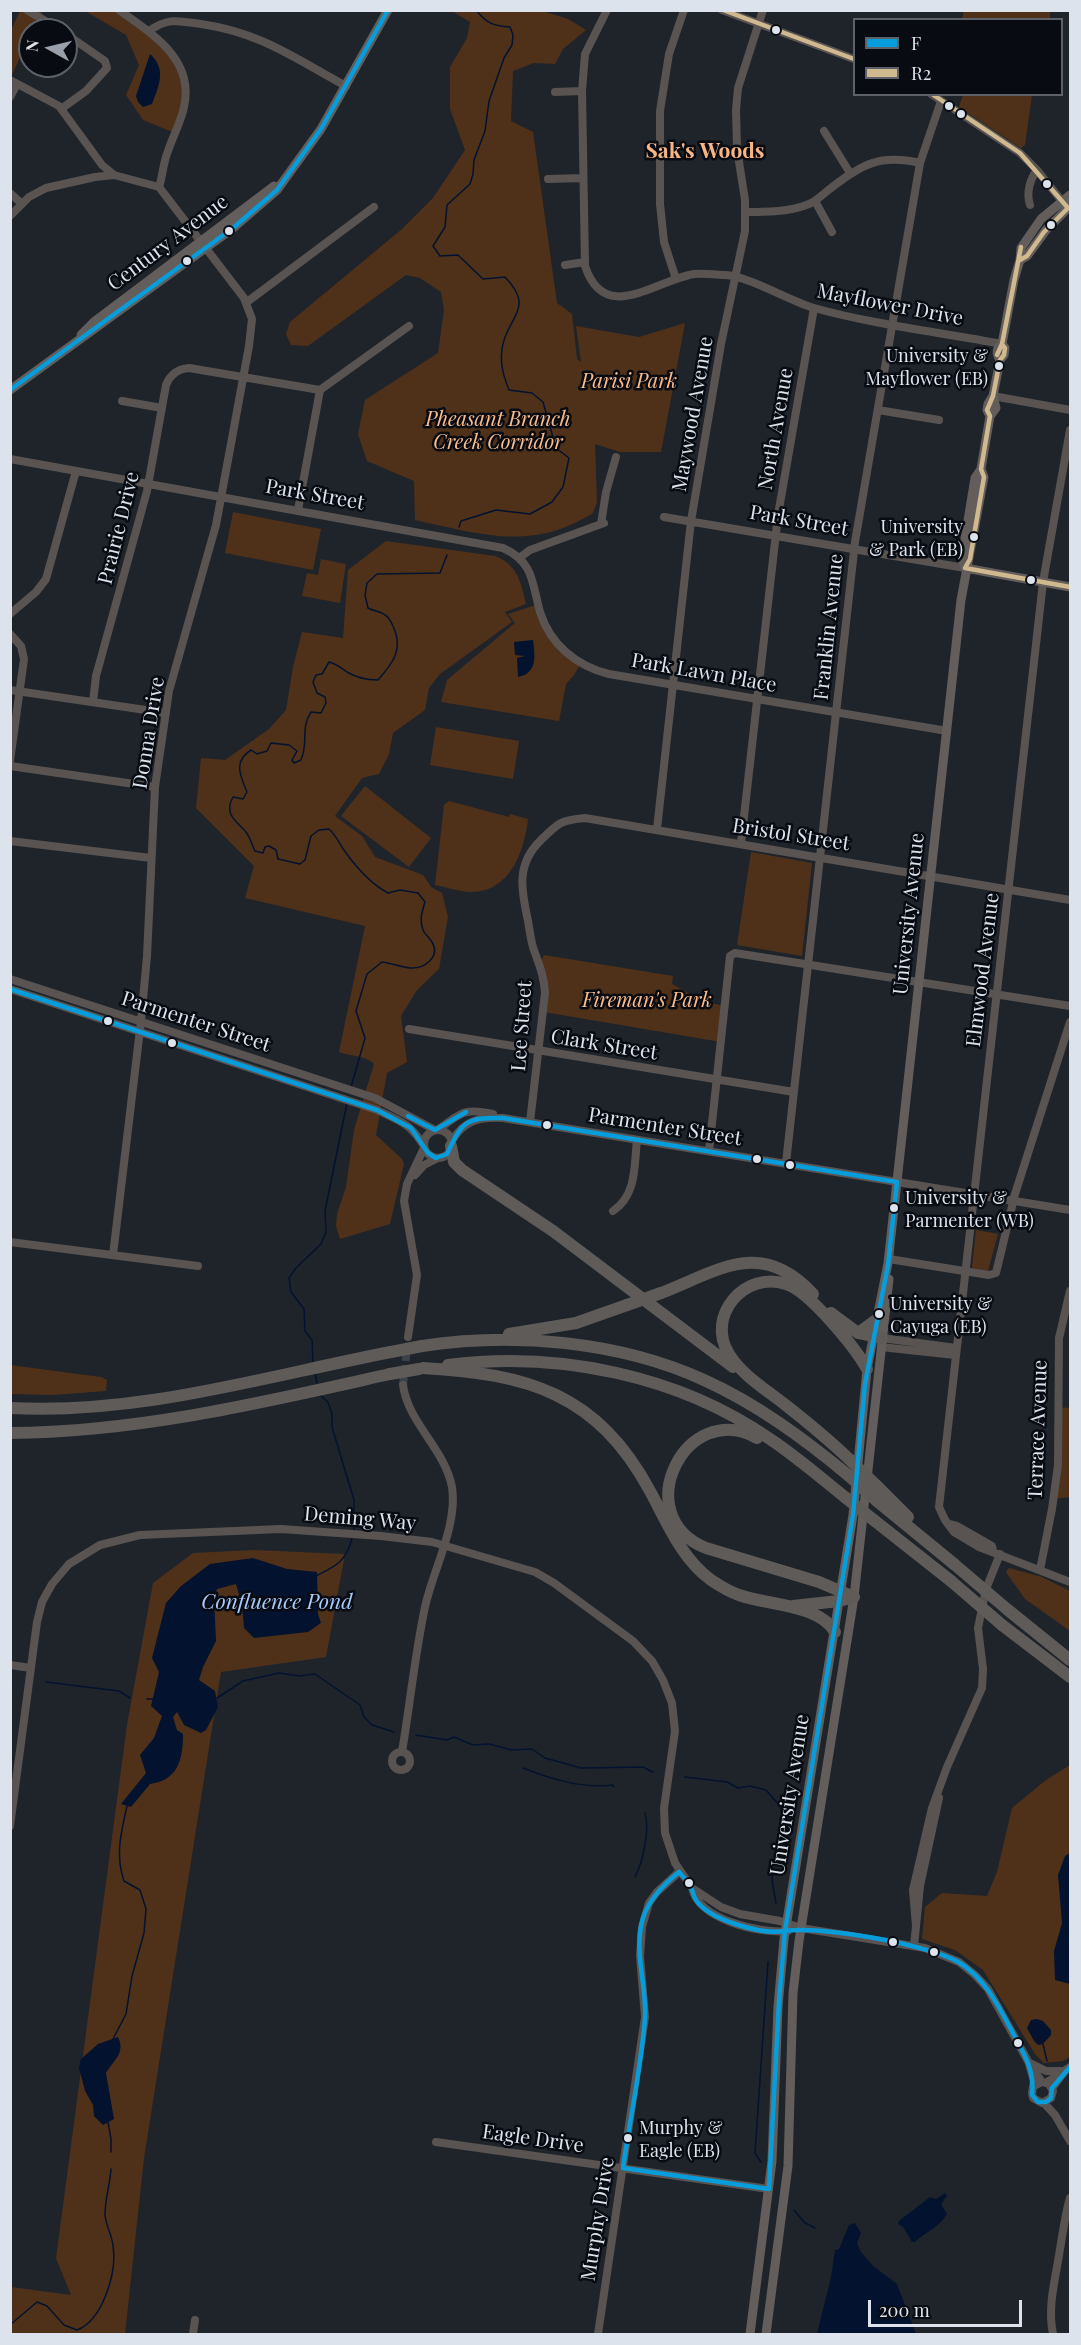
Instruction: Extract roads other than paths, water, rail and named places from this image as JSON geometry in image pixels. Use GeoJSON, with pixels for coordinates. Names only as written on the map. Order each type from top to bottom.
{"type":"FeatureCollection","features":[{"type":"Feature","properties":{"kind":"highway"},"geometry":{"type":"LineString","coordinates":[[451,1144],[453,1161],[462,1170],[553,1231],[734,1367],[755,1380]]}},
{"type":"Feature","properties":{"kind":"highway"},"geometry":{"type":"LineString","coordinates":[[10,1408],[88,1406],[144,1401],[422,1346],[576,1323],[741,1263],[767,1263],[782,1268],[799,1279],[837,1319],[877,1342]]}},
{"type":"Feature","properties":{"kind":"highway"},"geometry":{"type":"LineString","coordinates":[[867,1369],[840,1332],[794,1287],[781,1282],[768,1281],[746,1287],[734,1297],[726,1309],[722,1336],[729,1356],[849,1459],[920,1529],[927,1541]]}},
{"type":"Feature","properties":{"kind":"highway"},"geometry":{"type":"LineString","coordinates":[[858,1333],[876,1320]]}},
{"type":"Feature","properties":{"kind":"highway"},"geometry":{"type":"LineString","coordinates":[[840,1332],[854,1340],[877,1342]]}},
{"type":"Feature","properties":{"kind":"highway"},"geometry":{"type":"LineString","coordinates":[[468,1340],[507,1339],[585,1346],[636,1356],[701,1379],[734,1395],[782,1424],[848,1475],[1071,1660]]}},
{"type":"Feature","properties":{"kind":"highway"},"geometry":{"type":"LineString","coordinates":[[10,1431],[86,1430],[170,1420],[421,1368],[472,1362],[534,1361],[618,1374],[692,1396],[770,1439],[951,1581],[1002,1625],[1071,1677]]}},
{"type":"Feature","properties":{"kind":"highway"},"geometry":{"type":"LineString","coordinates":[[421,1368],[521,1380],[550,1391],[581,1409],[610,1433],[632,1459],[677,1541],[697,1568],[713,1582],[739,1595],[790,1606],[824,1620],[835,1632]]}},
{"type":"Feature","properties":{"kind":"highway"},"geometry":{"type":"LineString","coordinates":[[808,1468],[751,1435],[730,1431],[708,1435],[694,1442],[675,1464],[669,1490],[670,1509],[678,1527],[698,1545],[840,1596]]}},
{"type":"Feature","properties":{"kind":"highway"},"geometry":{"type":"LineString","coordinates":[[790,1606],[840,1596],[854,1597]]}},
{"type":"Feature","properties":{"kind":"main road","name":"Century Avenue"},"geometry":{"type":"LineString","coordinates":[[10,390],[81,337],[81,334],[95,321],[204,244],[281,182],[314,140],[388,10]]}},
{"type":"Feature","properties":{"kind":"main road","name":"University Avenue"},"geometry":{"type":"LineString","coordinates":[[765,2334],[788,2166],[793,1993],[801,1928],[854,1597],[877,1342],[876,1320],[888,1262],[897,1182],[965,568],[962,554],[975,476],[981,469],[990,416],[996,408],[993,396],[1000,360],[1005,354],[1002,344],[1021,248],[1030,232],[1047,214],[1067,205],[1071,195]]}},
{"type":"Feature","properties":{"kind":"main road","name":"Park Street"},"geometry":{"type":"LineString","coordinates":[[965,568],[1071,586]]}},
{"type":"Feature","properties":{"kind":"main road","name":"University Avenue"},"geometry":{"type":"LineString","coordinates":[[750,2334],[769,2189],[775,2121],[778,2007],[786,1927],[855,1507],[867,1369],[888,1304],[888,1262]]}},
{"type":"Feature","properties":{"kind":"street"},"geometry":{"type":"LineString","coordinates":[[27,10],[40,18]]}},
{"type":"Feature","properties":{"kind":"street"},"geometry":{"type":"LineString","coordinates":[[10,97],[14,82],[46,98],[61,109],[102,165],[114,175],[159,187],[168,152],[181,119],[186,94],[184,82],[177,60],[170,50],[119,10]]}},
{"type":"Feature","properties":{"kind":"street"},"geometry":{"type":"LineString","coordinates":[[565,265],[585,262],[582,91],[586,50],[607,10]]}},
{"type":"Feature","properties":{"kind":"street"},"geometry":{"type":"LineString","coordinates":[[676,279],[664,242],[660,204],[660,111],[669,54],[684,10]]}},
{"type":"Feature","properties":{"kind":"street"},"geometry":{"type":"LineString","coordinates":[[722,10],[853,58]]}},
{"type":"Feature","properties":{"kind":"street","name":"Maywood Avenue"},"geometry":{"type":"LineString","coordinates":[[657,829],[691,522],[721,344],[745,231],[745,212],[737,149],[736,110],[742,72],[763,10]]}},
{"type":"Feature","properties":{"kind":"street"},"geometry":{"type":"LineString","coordinates":[[149,32],[160,23],[174,20],[245,33],[297,58],[346,86]]}},
{"type":"Feature","properties":{"kind":"street"},"geometry":{"type":"LineString","coordinates":[[61,109],[86,91],[107,68],[105,61],[78,42]]}},
{"type":"Feature","properties":{"kind":"street"},"geometry":{"type":"LineString","coordinates":[[555,92],[582,91]]}},
{"type":"Feature","properties":{"kind":"street"},"geometry":{"type":"LineString","coordinates":[[934,96],[1020,153],[1067,205]]}},
{"type":"Feature","properties":{"kind":"street","name":"Franklin Avenue"},"geometry":{"type":"LineString","coordinates":[[786,1163],[855,549],[920,163],[941,101]]}},
{"type":"Feature","properties":{"kind":"street"},"geometry":{"type":"LineString","coordinates":[[824,131],[850,173]]}},
{"type":"Feature","properties":{"kind":"street"},"geometry":{"type":"LineString","coordinates":[[745,212],[796,209],[815,201],[850,173],[868,163],[901,159],[920,163]]}},
{"type":"Feature","properties":{"kind":"street"},"geometry":{"type":"LineString","coordinates":[[1030,205],[1028,197],[1031,179],[1037,170]]}},
{"type":"Feature","properties":{"kind":"street"},"geometry":{"type":"LineString","coordinates":[[10,216],[29,197],[46,188],[114,175]]}},
{"type":"Feature","properties":{"kind":"street"},"geometry":{"type":"LineString","coordinates":[[549,179],[583,178]]}},
{"type":"Feature","properties":{"kind":"street","name":"Donna Drive"},"geometry":{"type":"LineString","coordinates":[[113,1255],[140,1032],[147,956],[156,787],[169,691],[216,525],[253,325],[247,302],[159,187]]}},
{"type":"Feature","properties":{"kind":"street"},"geometry":{"type":"LineString","coordinates":[[10,193],[22,204]]}},
{"type":"Feature","properties":{"kind":"street"},"geometry":{"type":"LineString","coordinates":[[815,201],[832,232]]}},
{"type":"Feature","properties":{"kind":"street"},"geometry":{"type":"LineString","coordinates":[[247,302],[374,207]]}},
{"type":"Feature","properties":{"kind":"street","name":"Mayflower Drive"},"geometry":{"type":"LineString","coordinates":[[585,262],[588,274],[596,287],[614,296],[632,296],[695,274],[737,277],[814,308],[892,326],[1002,344]]}},
{"type":"Feature","properties":{"kind":"street","name":"North Avenue"},"geometry":{"type":"LineString","coordinates":[[741,843],[776,536],[814,308]]}},
{"type":"Feature","properties":{"kind":"street"},"geometry":{"type":"LineString","coordinates":[[298,510],[320,390],[409,326]]}},
{"type":"Feature","properties":{"kind":"street","name":"Prairie Drive"},"geometry":{"type":"LineString","coordinates":[[93,702],[96,676],[139,524],[167,382],[172,375],[184,369],[243,377]]}},
{"type":"Feature","properties":{"kind":"street"},"geometry":{"type":"LineString","coordinates":[[243,377],[320,390]]}},
{"type":"Feature","properties":{"kind":"street"},"geometry":{"type":"LineString","coordinates":[[993,396],[1071,410]]}},
{"type":"Feature","properties":{"kind":"street"},"geometry":{"type":"LineString","coordinates":[[122,401],[162,408]]}},
{"type":"Feature","properties":{"kind":"street"},"geometry":{"type":"LineString","coordinates":[[878,410],[939,420]]}},
{"type":"Feature","properties":{"kind":"street","name":"Elmwood Avenue"},"geometry":{"type":"LineString","coordinates":[[996,1553],[992,1546],[957,1526],[949,1524],[942,1515],[939,1501],[1043,582],[1071,430]]}},
{"type":"Feature","properties":{"kind":"street"},"geometry":{"type":"LineString","coordinates":[[519,558],[530,550],[602,524],[606,492],[616,457]]}},
{"type":"Feature","properties":{"kind":"street","name":"Park Street"},"geometry":{"type":"LineString","coordinates":[[10,459],[496,546],[508,550],[519,558]]}},
{"type":"Feature","properties":{"kind":"street"},"geometry":{"type":"LineString","coordinates":[[10,614],[36,592],[46,579],[76,471]]}},
{"type":"Feature","properties":{"kind":"street","name":"Park Street"},"geometry":{"type":"LineString","coordinates":[[664,517],[965,568]]}},
{"type":"Feature","properties":{"kind":"street","name":"Park Lawn Place"},"geometry":{"type":"LineString","coordinates":[[519,558],[532,578],[547,629],[570,656],[600,672],[947,731]]}},
{"type":"Feature","properties":{"kind":"street"},"geometry":{"type":"LineString","coordinates":[[10,633],[21,646],[24,657],[10,761]]}},
{"type":"Feature","properties":{"kind":"street"},"geometry":{"type":"LineString","coordinates":[[10,690],[166,713]]}},
{"type":"Feature","properties":{"kind":"street"},"geometry":{"type":"LineString","coordinates":[[10,766],[156,787]]}},
{"type":"Feature","properties":{"kind":"street","name":"Bristol Street"},"geometry":{"type":"LineString","coordinates":[[525,862],[531,850],[557,823],[585,818],[1071,900]]}},
{"type":"Feature","properties":{"kind":"street"},"geometry":{"type":"LineString","coordinates":[[10,841],[151,858]]}},
{"type":"Feature","properties":{"kind":"street","name":"Lee Street"},"geometry":{"type":"LineString","coordinates":[[525,862],[522,894],[534,953],[540,963],[544,978],[545,996],[530,1122]]}},
{"type":"Feature","properties":{"kind":"street"},"geometry":{"type":"LineString","coordinates":[[709,1151],[730,956],[735,953],[1071,1006]]}},
{"type":"Feature","properties":{"kind":"street","name":"Parmenter Street"},"geometry":{"type":"LineString","coordinates":[[10,979],[360,1093],[390,1105],[428,1128],[436,1130],[455,1116],[466,1112],[481,1112],[503,1118],[1071,1210]]}},
{"type":"Feature","properties":{"kind":"street","name":"Parmenter Street"},"geometry":{"type":"LineString","coordinates":[[10,989],[377,1110],[409,1126],[417,1133],[424,1147]]}},
{"type":"Feature","properties":{"kind":"street"},"geometry":{"type":"LineString","coordinates":[[888,1262],[995,1274],[1013,1201],[1071,1022]]}},
{"type":"Feature","properties":{"kind":"street","name":"Clark Street"},"geometry":{"type":"LineString","coordinates":[[409,1029],[794,1092]]}},
{"type":"Feature","properties":{"kind":"street","name":"Parmenter Street"},"geometry":{"type":"LineString","coordinates":[[451,1144],[459,1130],[471,1120],[503,1118]]}},
{"type":"Feature","properties":{"kind":"street"},"geometry":{"type":"LineString","coordinates":[[405,1213],[409,1189],[415,1175],[424,1165],[447,1154],[451,1144],[448,1135],[436,1130],[425,1138],[424,1147],[407,1184],[404,1201],[405,1213],[417,1275],[408,1337]]}},
{"type":"Feature","properties":{"kind":"street"},"geometry":{"type":"LineString","coordinates":[[613,1211],[624,1203],[631,1190],[637,1140]]}},
{"type":"Feature","properties":{"kind":"street"},"geometry":{"type":"LineString","coordinates":[[424,1147],[432,1157],[440,1158]]}},
{"type":"Feature","properties":{"kind":"street"},"geometry":{"type":"LineString","coordinates":[[10,1242],[198,1266]]}},
{"type":"Feature","properties":{"kind":"street","name":"Terrace Avenue"},"geometry":{"type":"LineString","coordinates":[[1040,1570],[1058,1465],[1058,1346],[1071,1291]]}},
{"type":"Feature","properties":{"kind":"street"},"geometry":{"type":"LineString","coordinates":[[877,1342],[956,1352]]}},
{"type":"Feature","properties":{"kind":"street"},"geometry":{"type":"LineString","coordinates":[[402,1752],[423,1619],[453,1506],[451,1484],[441,1461],[408,1405],[403,1385]]}},
{"type":"Feature","properties":{"kind":"street","name":"Deming Way"},"geometry":{"type":"LineString","coordinates":[[10,1826],[37,1622],[42,1602],[52,1584],[69,1564],[100,1545],[140,1535],[281,1529],[421,1540],[443,1545],[526,1568],[548,1579],[633,1641],[652,1661],[666,1687],[675,1720],[675,1740],[664,1816],[667,1844],[680,1872],[692,1888],[732,1912],[786,1927],[914,1946],[950,1957],[975,1975],[993,1997],[1029,2063],[1044,2085]]}},
{"type":"Feature","properties":{"kind":"street"},"geometry":{"type":"LineString","coordinates":[[914,1946],[916,1926],[914,1884],[932,1808],[946,1767],[982,1688],[983,1669],[977,1635],[978,1623],[996,1553],[1071,1582]]}},
{"type":"Feature","properties":{"kind":"street"},"geometry":{"type":"LineString","coordinates":[[10,1665],[31,1668]]}},
{"type":"Feature","properties":{"kind":"street","name":"Murphy Drive"},"geometry":{"type":"LineString","coordinates":[[598,2334],[645,2016],[640,1956],[643,1918],[657,1892],[680,1872]]}},
{"type":"Feature","properties":{"kind":"street"},"geometry":{"type":"LineString","coordinates":[[1029,2063],[1046,2071],[1068,2069]]}},
{"type":"Feature","properties":{"kind":"street"},"geometry":{"type":"LineString","coordinates":[[1047,2101],[1034,2098],[1032,2090],[1068,2069]]}},
{"type":"Feature","properties":{"kind":"street"},"geometry":{"type":"LineString","coordinates":[[1044,2085],[1047,2101],[1071,2141]]}},
{"type":"Feature","properties":{"kind":"street","name":"Eagle Drive"},"geometry":{"type":"LineString","coordinates":[[436,2142],[769,2189]]}},
{"type":"Feature","properties":{"kind":"street"},"geometry":{"type":"LineString","coordinates":[[1053,2334],[1050,2312],[1066,2214],[1071,2198]]}},
{"type":"Feature","properties":{"kind":"street"},"geometry":{"type":"LineString","coordinates":[[193,2334],[195,2320]]}},
{"type":"Feature","properties":{"kind":"water"},"geometry":{"type":"Polygon","coordinates":[[[150,54],[158,66],[160,78],[152,104],[143,107],[136,96],[150,54]]]}},
{"type":"Feature","properties":{"kind":"water"},"geometry":{"type":"Polygon","coordinates":[[[533,640],[534,663],[532,668],[518,677],[517,658],[525,656],[515,655],[514,642],[533,640]]]}},
{"type":"Feature","properties":{"kind":"water","name":"Confluence Pond"},"geometry":{"type":"Polygon","coordinates":[[[253,1558],[287,1569],[317,1572],[318,1614],[321,1623],[308,1632],[254,1638],[244,1628],[242,1605],[236,1584],[217,1589],[214,1599],[216,1641],[199,1680],[215,1691],[218,1707],[206,1730],[201,1733],[184,1725],[177,1712],[173,1717],[177,1730],[183,1734],[182,1752],[177,1767],[167,1778],[150,1784],[131,1807],[121,1804],[146,1773],[140,1755],[154,1738],[162,1716],[151,1706],[159,1672],[152,1658],[166,1603],[181,1586],[210,1564],[253,1558]]]}},
{"type":"Feature","properties":{"kind":"water"},"geometry":{"type":"Polygon","coordinates":[[[1070,1853],[1070,1984],[1055,1980],[1054,1951],[1062,1923],[1058,1875],[1065,1856],[1070,1853]]]}},
{"type":"Feature","properties":{"kind":"water"},"geometry":{"type":"Polygon","coordinates":[[[1031,2020],[1043,2021],[1051,2030],[1051,2035],[1043,2044],[1038,2045],[1027,2028],[1031,2020]]]}},
{"type":"Feature","properties":{"kind":"water"},"geometry":{"type":"Polygon","coordinates":[[[118,2037],[120,2052],[106,2073],[114,2119],[103,2125],[94,2116],[93,2105],[85,2091],[79,2068],[81,2059],[98,2044],[118,2037]]]}},
{"type":"Feature","properties":{"kind":"water"},"geometry":{"type":"Polygon","coordinates":[[[945,2193],[947,2196],[941,2204],[947,2214],[944,2219],[912,2242],[903,2227],[898,2224],[899,2221],[930,2197],[936,2199],[945,2193]]]}},
{"type":"Feature","properties":{"kind":"water"},"geometry":{"type":"Polygon","coordinates":[[[855,2223],[861,2233],[857,2243],[861,2252],[873,2266],[897,2284],[916,2334],[817,2334],[835,2250],[839,2249],[849,2225],[855,2223]]]}},
{"type":"Feature","properties":{"kind":"waterway"},"geometry":{"type":"LineString","coordinates":[[459,527],[461,521],[496,510],[530,514],[552,502],[563,487],[569,458],[556,448],[543,402],[532,393],[509,390],[505,379],[502,368],[503,344],[519,304],[514,288],[505,277],[483,279],[458,255],[440,256],[433,246],[445,227],[447,205],[470,184],[474,160],[485,131],[489,101],[504,58],[512,45],[513,35],[510,27],[491,23],[476,10]]}},
{"type":"Feature","properties":{"kind":"waterway"},"geometry":{"type":"LineString","coordinates":[[351,1087],[365,1038],[356,1011],[367,974],[382,962],[415,968],[430,961],[433,957],[434,947],[421,923],[425,902],[418,893],[400,890],[388,893],[376,885],[355,864],[329,829],[319,830],[311,836],[305,860],[300,864],[278,859],[276,850],[269,846],[265,847],[263,853],[255,851],[247,834],[233,818],[230,803],[233,797],[243,799],[247,792],[240,774],[240,764],[245,754],[251,750],[257,754],[267,751],[271,743],[289,745],[297,751],[292,760],[294,763],[301,760],[308,718],[311,712],[321,713],[326,703],[325,697],[317,693],[313,682],[316,675],[322,674],[329,662],[355,676],[378,680],[392,662],[397,649],[396,634],[388,617],[368,608],[365,595],[367,583],[377,574],[440,573],[447,555]]}},
{"type":"Feature","properties":{"kind":"waterway"},"geometry":{"type":"LineString","coordinates":[[313,1363],[312,1340],[305,1331],[304,1309],[291,1292],[289,1278],[321,1244],[326,1232],[325,1211],[347,1103]]}},
{"type":"Feature","properties":{"kind":"waterway"},"geometry":{"type":"LineString","coordinates":[[315,1373],[317,1383]]}},
{"type":"Feature","properties":{"kind":"waterway"},"geometry":{"type":"LineString","coordinates":[[321,1396],[328,1402],[332,1414],[332,1427],[354,1500],[354,1531]]}},
{"type":"Feature","properties":{"kind":"waterway"},"geometry":{"type":"LineString","coordinates":[[316,1576],[343,1558],[352,1538]]}},
{"type":"Feature","properties":{"kind":"waterway"},"geometry":{"type":"LineString","coordinates":[[217,1698],[243,1681],[279,1673],[299,1676],[315,1674],[360,1705],[364,1717],[372,1725],[394,1732]]}},
{"type":"Feature","properties":{"kind":"waterway"},"geometry":{"type":"LineString","coordinates":[[46,1682],[119,1691],[130,1698]]}},
{"type":"Feature","properties":{"kind":"waterway"},"geometry":{"type":"LineString","coordinates":[[147,1699],[155,1699]]}},
{"type":"Feature","properties":{"kind":"waterway"},"geometry":{"type":"LineString","coordinates":[[416,1735],[447,1740],[454,1737],[473,1745],[489,1744],[512,1750],[532,1749],[545,1758],[581,1768],[643,1767],[653,1772]]}},
{"type":"Feature","properties":{"kind":"waterway"},"geometry":{"type":"LineString","coordinates":[[523,1768],[567,1782],[590,1786],[613,1785],[614,1787]]}},
{"type":"Feature","properties":{"kind":"waterway"},"geometry":{"type":"LineString","coordinates":[[685,1777],[727,1782],[738,1788],[750,1786],[766,1790],[780,1806],[786,1822],[785,1834],[773,1862],[772,1881],[776,1903]]}},
{"type":"Feature","properties":{"kind":"waterway"},"geometry":{"type":"LineString","coordinates":[[113,2039],[126,2014],[132,1976],[144,1933],[146,1909],[140,1890],[124,1881],[121,1871],[120,1844],[127,1806]]}},
{"type":"Feature","properties":{"kind":"waterway"},"geometry":{"type":"LineString","coordinates":[[635,1877],[645,1846],[647,1828],[645,1813]]}},
{"type":"Feature","properties":{"kind":"waterway"},"geometry":{"type":"LineString","coordinates":[[761,2162],[755,2153],[768,1962]]}},
{"type":"Feature","properties":{"kind":"waterway"},"geometry":{"type":"LineString","coordinates":[[1043,2044],[1047,2061]]}},
{"type":"Feature","properties":{"kind":"waterway"},"geometry":{"type":"LineString","coordinates":[[108,2122],[111,2152]]}},
{"type":"Feature","properties":{"kind":"waterway"},"geometry":{"type":"LineString","coordinates":[[10,2325],[37,2302],[47,2306],[64,2325],[77,2330],[86,2325],[101,2306],[110,2281],[114,2257],[105,2215],[111,2169]]}},
{"type":"Feature","properties":{"kind":"waterway"},"geometry":{"type":"LineString","coordinates":[[794,2210],[804,2222],[815,2228]]}},
{"type":"Feature","properties":{"kind":"tunnel"},"geometry":{"type":"LineString","coordinates":[[403,1385],[407,1348]]}},
{"type":"Feature","properties":{"kind":"place","name":"University & Mayflower (EB)"},"geometry":{"type":"Point","coordinates":[999,366]}},
{"type":"Feature","properties":{"kind":"place","name":"University & Park (EB)"},"geometry":{"type":"Point","coordinates":[974,537]}},
{"type":"Feature","properties":{"kind":"place","name":"University & Parmenter (WB)"},"geometry":{"type":"Point","coordinates":[894,1208]}},
{"type":"Feature","properties":{"kind":"place","name":"University & Cayuga (EB)"},"geometry":{"type":"Point","coordinates":[879,1314]}},
{"type":"Feature","properties":{"kind":"place","name":"Murphy & Eagle (EB)"},"geometry":{"type":"Point","coordinates":[628,2138]}},
{"type":"Feature","properties":{"kind":"district","name":"Sak's Woods"},"geometry":{"type":"Point","coordinates":[705,151]}},
{"type":"Feature","properties":{"kind":"park label","name":"Parisi Park"},"geometry":{"type":"Point","coordinates":[629,382]}},
{"type":"Feature","properties":{"kind":"park label","name":"Pheasant Branch Creek Corridor"},"geometry":{"type":"Point","coordinates":[498,432]}},
{"type":"Feature","properties":{"kind":"park label","name":"Fireman's Park"},"geometry":{"type":"Point","coordinates":[647,1001]}}]}
